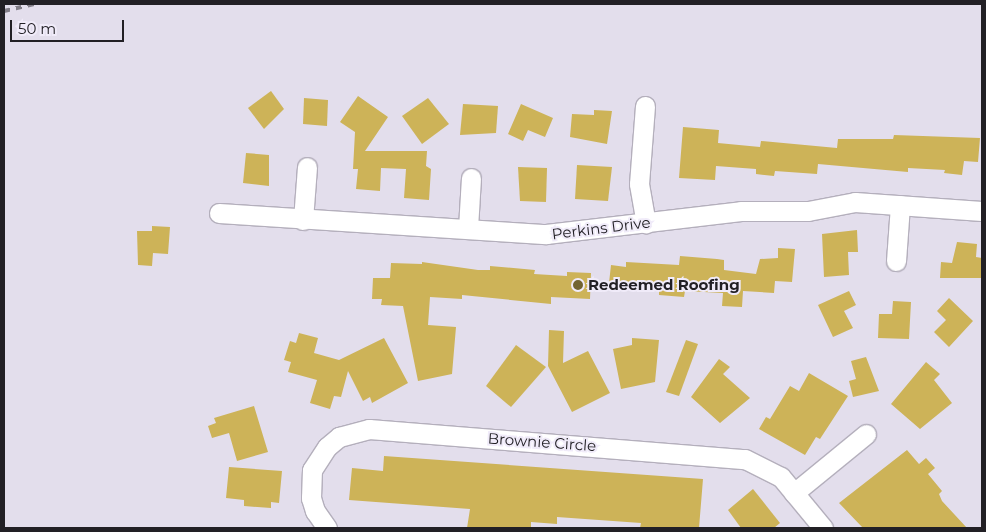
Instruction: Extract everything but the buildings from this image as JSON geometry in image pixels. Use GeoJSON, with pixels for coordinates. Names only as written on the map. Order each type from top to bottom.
{"type":"FeatureCollection","features":[{"type":"Feature","properties":{"kind":"street"},"geometry":{"type":"LineString","coordinates":[[645,106],[640,184],[646,223]]}},
{"type":"Feature","properties":{"kind":"street"},"geometry":{"type":"LineString","coordinates":[[303,220],[306,166]]}},
{"type":"Feature","properties":{"kind":"street"},"geometry":{"type":"LineString","coordinates":[[468,228],[471,178]]}},
{"type":"Feature","properties":{"kind":"street","name":"Perkins Drive"},"geometry":{"type":"LineString","coordinates":[[219,213],[303,220],[468,228],[546,234],[740,211],[808,211],[855,202],[982,211]]}},
{"type":"Feature","properties":{"kind":"street"},"geometry":{"type":"LineString","coordinates":[[896,261],[900,205]]}},
{"type":"Feature","properties":{"kind":"street","name":"Brownie Circle"},"geometry":{"type":"LineString","coordinates":[[327,528],[315,511],[311,498],[312,470],[327,447],[339,437],[369,429],[738,457],[774,472],[823,528]]}},
{"type":"Feature","properties":{"kind":"street"},"geometry":{"type":"LineString","coordinates":[[794,493],[866,434]]}},
{"type":"Feature","properties":{"kind":"railway"},"geometry":{"type":"LineString","coordinates":[[4,11],[34,4]]}},
{"type":"Feature","properties":{"kind":"place","name":"Redeemed Roofing"},"geometry":{"type":"Point","coordinates":[578,285]}}]}
